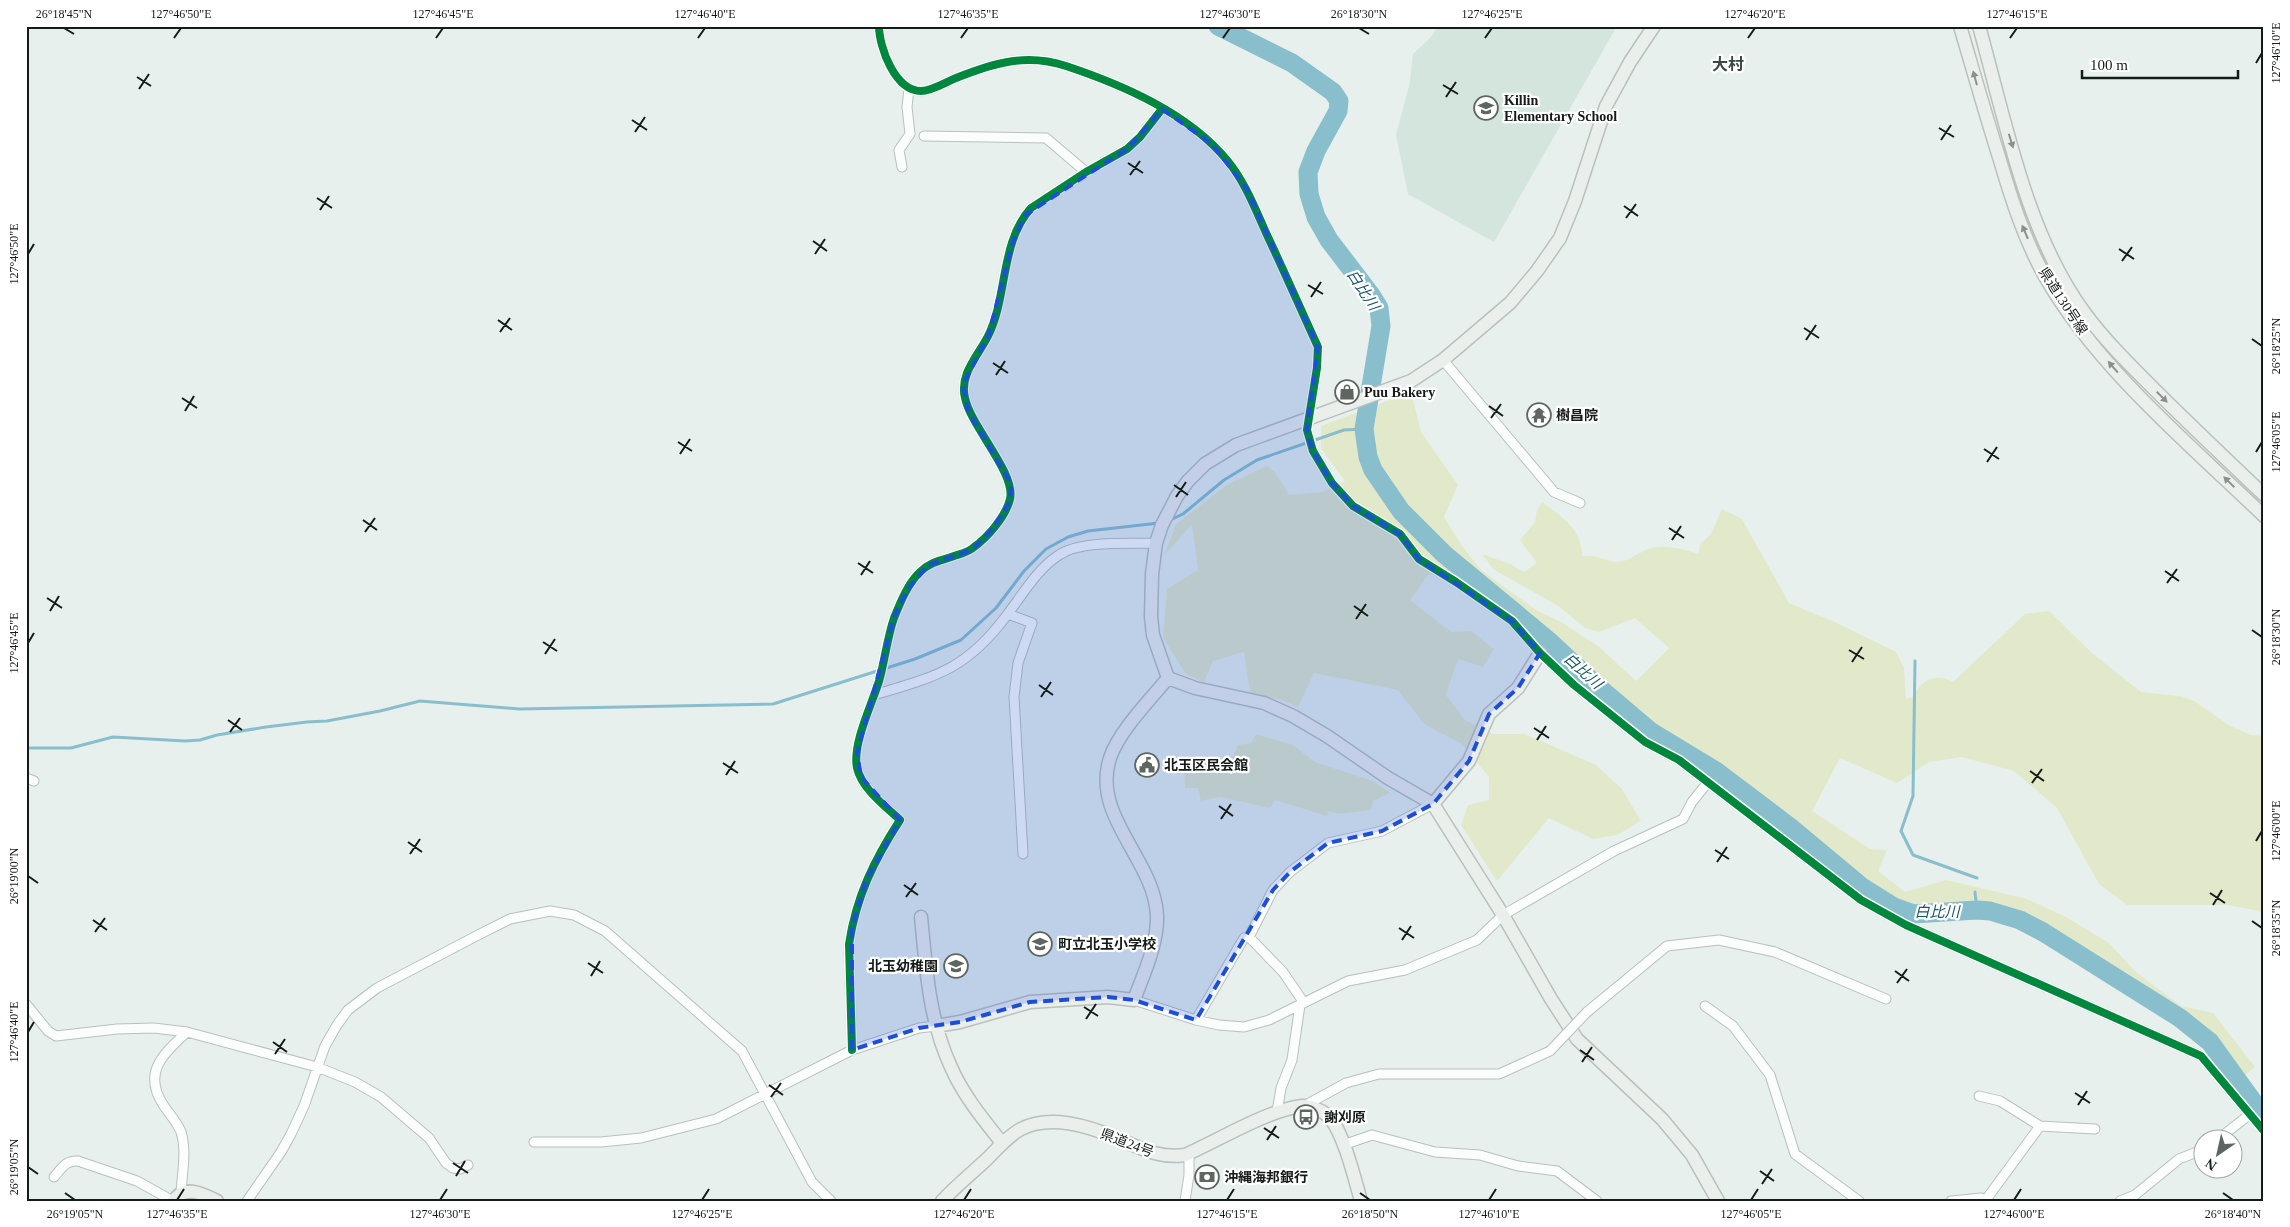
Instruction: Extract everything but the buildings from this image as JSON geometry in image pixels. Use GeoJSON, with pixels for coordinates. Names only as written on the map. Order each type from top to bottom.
{"type":"FeatureCollection","features":[{"type":"Feature","properties":{"kind":"street"},"geometry":{"type":"LineString","coordinates":[[879,26],[883,54],[895,73],[909,88],[922,91],[982,68],[1022,59],[1041,60],[1118,85],[1144,97],[1212,144],[1228,162],[1246,189],[1318,347],[1317,368],[1308,425],[1313,451],[1332,483],[1353,506],[1400,534],[1419,559],[1512,621],[1574,685],[1645,742],[1679,760],[1861,900],[1906,924],[2201,1056],[2264,1131]]}},
{"type":"Feature","properties":{"kind":"street"},"geometry":{"type":"LineString","coordinates":[[1168,678],[1153,635],[1151,617],[1152,574],[1157,539],[1167,514],[1188,481],[1196,471],[1236,445],[1308,425],[1354,401],[1411,381],[1444,360],[1510,302],[1537,272],[1560,238],[1575,201],[1606,106],[1630,62],[1654,26]]}},
{"type":"Feature","properties":{"kind":"street","name":"県道130号線"},"geometry":{"type":"LineString","coordinates":[[1960,26],[2019,218],[2046,279],[2073,319],[2122,377],[2264,516]]}},
{"type":"Feature","properties":{"kind":"street","name":"県道130号線"},"geometry":{"type":"LineString","coordinates":[[1979,26],[2034,216],[2051,256],[2070,291],[2099,331],[2132,367],[2264,495]]}},
{"type":"Feature","properties":{"kind":"street"},"geometry":{"type":"LineString","coordinates":[[902,167],[899,150],[910,134],[907,107],[909,88]]}},
{"type":"Feature","properties":{"kind":"street"},"geometry":{"type":"LineString","coordinates":[[852,1050],[849,944],[852,927],[866,880],[878,855],[900,820],[868,788],[857,767],[862,735],[894,618],[918,573],[928,565],[973,549],[993,528],[1010,501],[1011,484],[968,411],[963,384],[966,372],[989,334],[998,306],[1012,244],[1020,223],[1031,208],[1086,172],[1127,149],[1140,137],[1162,109]]}},
{"type":"Feature","properties":{"kind":"street"},"geometry":{"type":"LineString","coordinates":[[924,136],[1046,138],[1086,172]]}},
{"type":"Feature","properties":{"kind":"street"},"geometry":{"type":"LineString","coordinates":[[1444,360],[1554,492],[1580,503]]}},
{"type":"Feature","properties":{"kind":"street"},"geometry":{"type":"LineString","coordinates":[[874,695],[929,678],[963,661],[982,645],[1041,571],[1059,555],[1069,550],[1157,539]]}},
{"type":"Feature","properties":{"kind":"street"},"geometry":{"type":"LineString","coordinates":[[1008,614],[1032,623],[1018,663],[1014,697],[1023,854]]}},
{"type":"Feature","properties":{"kind":"street"},"geometry":{"type":"LineString","coordinates":[[1196,1020],[1244,938],[1249,937],[1274,890],[1290,872],[1328,843],[1382,831],[1433,804],[1469,761],[1489,714],[1518,688],[1540,652]]}},
{"type":"Feature","properties":{"kind":"street"},"geometry":{"type":"LineString","coordinates":[[1168,678],[1195,688],[1264,703],[1293,716],[1327,736],[1388,778],[1433,804],[1503,915],[1551,999],[1577,1039],[1662,1120],[1692,1155],[1718,1201]]}},
{"type":"Feature","properties":{"kind":"street"},"geometry":{"type":"LineString","coordinates":[[1134,1000],[1150,956],[1157,914],[1151,887],[1110,806],[1106,778],[1109,759],[1114,748],[1168,678]]}},
{"type":"Feature","properties":{"kind":"street"},"geometry":{"type":"LineString","coordinates":[[534,1142],[601,1142],[641,1138],[716,1119],[852,1050],[919,1028],[960,1022],[1030,1002],[1108,997],[1134,1000],[1218,1025],[1244,1027],[1268,1020],[1348,981],[1406,970],[1477,940],[1503,915],[1614,851],[1683,819],[1692,802],[1708,782]]}},
{"type":"Feature","properties":{"kind":"street"},"geometry":{"type":"LineString","coordinates":[[247,1201],[281,1152],[304,1106],[317,1067],[337,1025],[362,998],[386,983],[510,919],[550,911],[574,915],[605,931],[636,956],[742,1051],[812,1182],[831,1201]]}},
{"type":"Feature","properties":{"kind":"street"},"geometry":{"type":"LineString","coordinates":[[921,917],[930,995],[936,1026],[948,1062],[964,1091],[1002,1143]]}},
{"type":"Feature","properties":{"kind":"street"},"geometry":{"type":"LineString","coordinates":[[1249,937],[1283,972],[1302,1004],[1292,1060],[1282,1088],[1277,1112]]}},
{"type":"Feature","properties":{"kind":"street"},"geometry":{"type":"LineString","coordinates":[[1304,1106],[1346,1084],[1379,1074],[1499,1074],[1550,1051],[1587,1012],[1667,946],[1719,940],[1775,952],[1886,999]]}},
{"type":"Feature","properties":{"kind":"street"},"geometry":{"type":"LineString","coordinates":[[26,1004],[48,1031],[56,1036],[135,1027],[187,1032],[317,1067],[355,1082],[381,1097],[429,1138],[446,1162],[453,1168],[460,1169],[468,1165]]}},
{"type":"Feature","properties":{"kind":"street"},"geometry":{"type":"LineString","coordinates":[[1705,1006],[1733,1026],[1770,1075],[1795,1154],[1859,1201]]}},
{"type":"Feature","properties":{"kind":"street"},"geometry":{"type":"LineString","coordinates":[[176,1198],[183,1139],[175,1120],[159,1098],[154,1087],[154,1078],[161,1058],[187,1032]]}},
{"type":"Feature","properties":{"kind":"street"},"geometry":{"type":"LineString","coordinates":[[1979,1096],[2000,1101],[2040,1126],[2095,1129]]}},
{"type":"Feature","properties":{"kind":"street"},"geometry":{"type":"LineString","coordinates":[[1304,1106],[1322,1111],[1331,1119],[1343,1145],[1362,1201]]}},
{"type":"Feature","properties":{"kind":"street","name":"県道24号"},"geometry":{"type":"LineString","coordinates":[[942,1201],[1002,1143],[1020,1130],[1040,1122],[1087,1128],[1156,1155],[1176,1156],[1189,1154],[1277,1112],[1304,1106]]}},
{"type":"Feature","properties":{"kind":"street"},"geometry":{"type":"LineString","coordinates":[[2230,1130],[2249,1115]]}},
{"type":"Feature","properties":{"kind":"street"},"geometry":{"type":"LineString","coordinates":[[1951,1201],[1982,1198],[1984,1201],[2040,1126]]}},
{"type":"Feature","properties":{"kind":"street"},"geometry":{"type":"LineString","coordinates":[[1343,1145],[1372,1135],[1435,1152],[1480,1155],[1518,1166],[1557,1171],[1597,1201]]}},
{"type":"Feature","properties":{"kind":"street"},"geometry":{"type":"LineString","coordinates":[[2120,1201],[2135,1195],[2179,1158],[2192,1153]]}},
{"type":"Feature","properties":{"kind":"street"},"geometry":{"type":"LineString","coordinates":[[1185,1201],[1189,1174],[1189,1154]]}},
{"type":"Feature","properties":{"kind":"street"},"geometry":{"type":"LineString","coordinates":[[54,1177],[65,1164],[72,1161],[78,1162],[137,1181],[176,1198]]}},
{"type":"Feature","properties":{"kind":"street"},"geometry":{"type":"LineString","coordinates":[[176,1198],[186,1191],[198,1192],[217,1201]]}},
{"type":"Feature","properties":{"kind":"highlighted area"},"geometry":{"type":"Polygon","coordinates":[[[1162,109],[1212,144],[1247,189],[1318,347],[1307,430],[1313,451],[1332,483],[1353,506],[1400,534],[1419,559],[1512,621],[1532,641],[1540,653],[1518,688],[1489,714],[1469,761],[1433,804],[1382,831],[1328,843],[1290,872],[1273,890],[1196,1020],[1134,1000],[1108,997],[1030,1002],[960,1022],[919,1028],[852,1050],[852,927],[866,880],[900,820],[861,777],[857,753],[894,617],[908,589],[928,565],[973,549],[993,528],[1010,501],[1011,484],[968,411],[963,385],[989,334],[1012,244],[1025,215],[1127,149],[1162,109]]]}},
{"type":"Feature","properties":{"kind":"shaded area","name":"Killin Elementary School"},"geometry":{"type":"Polygon","coordinates":[[[1438,26],[1617,26],[1494,242],[1408,194],[1396,135],[1410,82],[1413,54],[1431,37],[1438,26]]]}},
{"type":"Feature","properties":{"kind":"green space"},"geometry":{"type":"Polygon","coordinates":[[[1411,392],[1421,432],[1458,485],[1444,517],[1462,546],[1481,570],[1536,610],[1561,622],[1598,646],[1636,681],[1669,648],[1635,618],[1599,632],[1585,628],[1560,607],[1493,569],[1482,554],[1510,564],[1524,572],[1537,563],[1520,540],[1535,522],[1537,510],[1542,502],[1570,524],[1579,539],[1582,556],[1592,556],[1617,562],[1621,562],[1646,550],[1659,547],[1672,547],[1699,554],[1700,544],[1711,534],[1722,509],[1742,519],[1789,603],[1837,623],[1896,652],[1904,668],[1906,699],[1913,697],[1921,686],[1930,679],[1940,678],[1953,682],[2025,614],[2049,611],[2092,653],[2141,692],[2179,696],[2194,701],[2230,726],[2251,735],[2264,736],[2264,912],[2228,905],[2127,905],[2099,884],[2057,808],[2014,771],[1962,757],[1929,762],[1897,783],[1840,758],[1812,811],[1870,849],[1887,850],[1878,871],[1905,892],[1946,880],[2027,899],[2066,917],[2109,943],[2136,972],[2181,1006],[2213,1013],[2255,1067],[2245,1075],[2190,1017],[2127,973],[2008,908],[1977,902],[1910,917],[1885,907],[1847,882],[1727,787],[1638,728],[1497,601],[1458,575],[1428,575],[1410,600],[1451,632],[1471,631],[1494,649],[1483,667],[1458,659],[1446,695],[1465,720],[1493,734],[1525,734],[1596,765],[1622,789],[1641,821],[1617,835],[1593,839],[1549,818],[1497,881],[1461,825],[1468,805],[1489,800],[1489,777],[1462,744],[1424,724],[1398,690],[1314,673],[1298,707],[1279,699],[1250,693],[1244,652],[1213,661],[1204,682],[1186,674],[1163,638],[1167,589],[1198,570],[1192,524],[1164,556],[1176,524],[1227,485],[1266,466],[1275,472],[1289,495],[1322,492],[1345,481],[1321,448],[1321,426],[1411,392]]]}},
{"type":"Feature","properties":{"kind":"green space"},"geometry":{"type":"Polygon","coordinates":[[[1256,734],[1293,745],[1315,762],[1375,782],[1390,793],[1373,801],[1371,810],[1338,814],[1329,811],[1327,816],[1275,800],[1270,808],[1220,797],[1201,801],[1198,788],[1185,788],[1184,756],[1230,763],[1238,745],[1251,743],[1256,734]]]}},
{"type":"Feature","properties":{"kind":"waterway","name":"白比川"},"geometry":{"type":"LineString","coordinates":[[1218,26],[1292,63],[1333,92],[1339,101],[1338,111],[1316,151],[1308,172],[1309,194],[1316,217],[1329,240],[1379,308],[1381,326],[1364,429],[1368,457],[1373,470],[1401,511],[1444,554],[1549,641],[1597,686],[1650,731],[1716,771],[1790,827],[1862,887],[1894,907],[1913,914],[1977,910],[1990,911],[2020,920],[2043,932],[2180,1018],[2210,1042],[2264,1114]]}},
{"type":"Feature","properties":{"kind":"waterway"},"geometry":{"type":"LineString","coordinates":[[1168,521],[1183,514],[1224,480],[1257,460],[1344,430],[1364,429]]}},
{"type":"Feature","properties":{"kind":"waterway"},"geometry":{"type":"LineString","coordinates":[[26,748],[71,748],[113,737],[185,741],[200,740],[217,735],[266,727],[327,721],[420,701],[519,709],[773,704],[915,659],[961,640],[996,608],[1024,571],[1046,549],[1068,537],[1088,531],[1159,523]]}},
{"type":"Feature","properties":{"kind":"waterway"},"geometry":{"type":"LineString","coordinates":[[1915,661],[1913,796],[1901,831],[1913,855],[1977,878]]}},
{"type":"Feature","properties":{"kind":"waterway"},"geometry":{"type":"LineString","coordinates":[[1975,892],[1977,910]]}},
{"type":"Feature","properties":{"kind":"cycle path"},"geometry":{"type":"LineString","coordinates":[[879,26],[885,56],[890,66],[903,84],[912,89],[930,90],[956,78],[997,64],[1010,61],[1037,60],[1066,66],[1110,82],[1153,102],[1193,128],[1227,160],[1240,178],[1318,347],[1317,368],[1307,430],[1313,451],[1332,483],[1353,506],[1400,534],[1419,559],[1512,621],[1540,653],[1574,685],[1645,742],[1679,760],[1861,900],[1906,925],[2201,1056],[2264,1131]]}},
{"type":"Feature","properties":{"kind":"cycle path"},"geometry":{"type":"LineString","coordinates":[[852,1050],[849,944],[852,927],[867,879],[900,820],[875,797],[860,776],[856,758],[860,736],[879,681],[894,618],[908,587],[927,566],[967,552],[979,543],[1001,519],[1010,499],[1010,488],[1006,476],[969,410],[964,389],[967,373],[988,336],[999,304],[1014,237],[1021,222],[1031,208],[1086,172],[1127,149],[1140,137],[1162,109]]}},
{"type":"Feature","properties":{"kind":"place","name":"Killin Elementary School"},"geometry":{"type":"Point","coordinates":[1486,108]}},
{"type":"Feature","properties":{"kind":"place","name":"Puu Bakery"},"geometry":{"type":"Point","coordinates":[1347,392]}},
{"type":"Feature","properties":{"kind":"place","name":"樹昌院"},"geometry":{"type":"Point","coordinates":[1539,415]}},
{"type":"Feature","properties":{"kind":"place","name":"北玉区民会館"},"geometry":{"type":"Point","coordinates":[1147,765]}},
{"type":"Feature","properties":{"kind":"place","name":"町立北玉小学校"},"geometry":{"type":"Point","coordinates":[1040,944]}},
{"type":"Feature","properties":{"kind":"place","name":"北玉幼稚園"},"geometry":{"type":"Point","coordinates":[956,966]}},
{"type":"Feature","properties":{"kind":"place","name":"謝刈原"},"geometry":{"type":"Point","coordinates":[1306,1117]}},
{"type":"Feature","properties":{"kind":"place","name":"沖縄海邦銀行"},"geometry":{"type":"Point","coordinates":[1207,1177]}},
{"type":"Feature","properties":{"kind":"district","name":"大村"},"geometry":{"type":"Point","coordinates":[1728,64]}}]}
